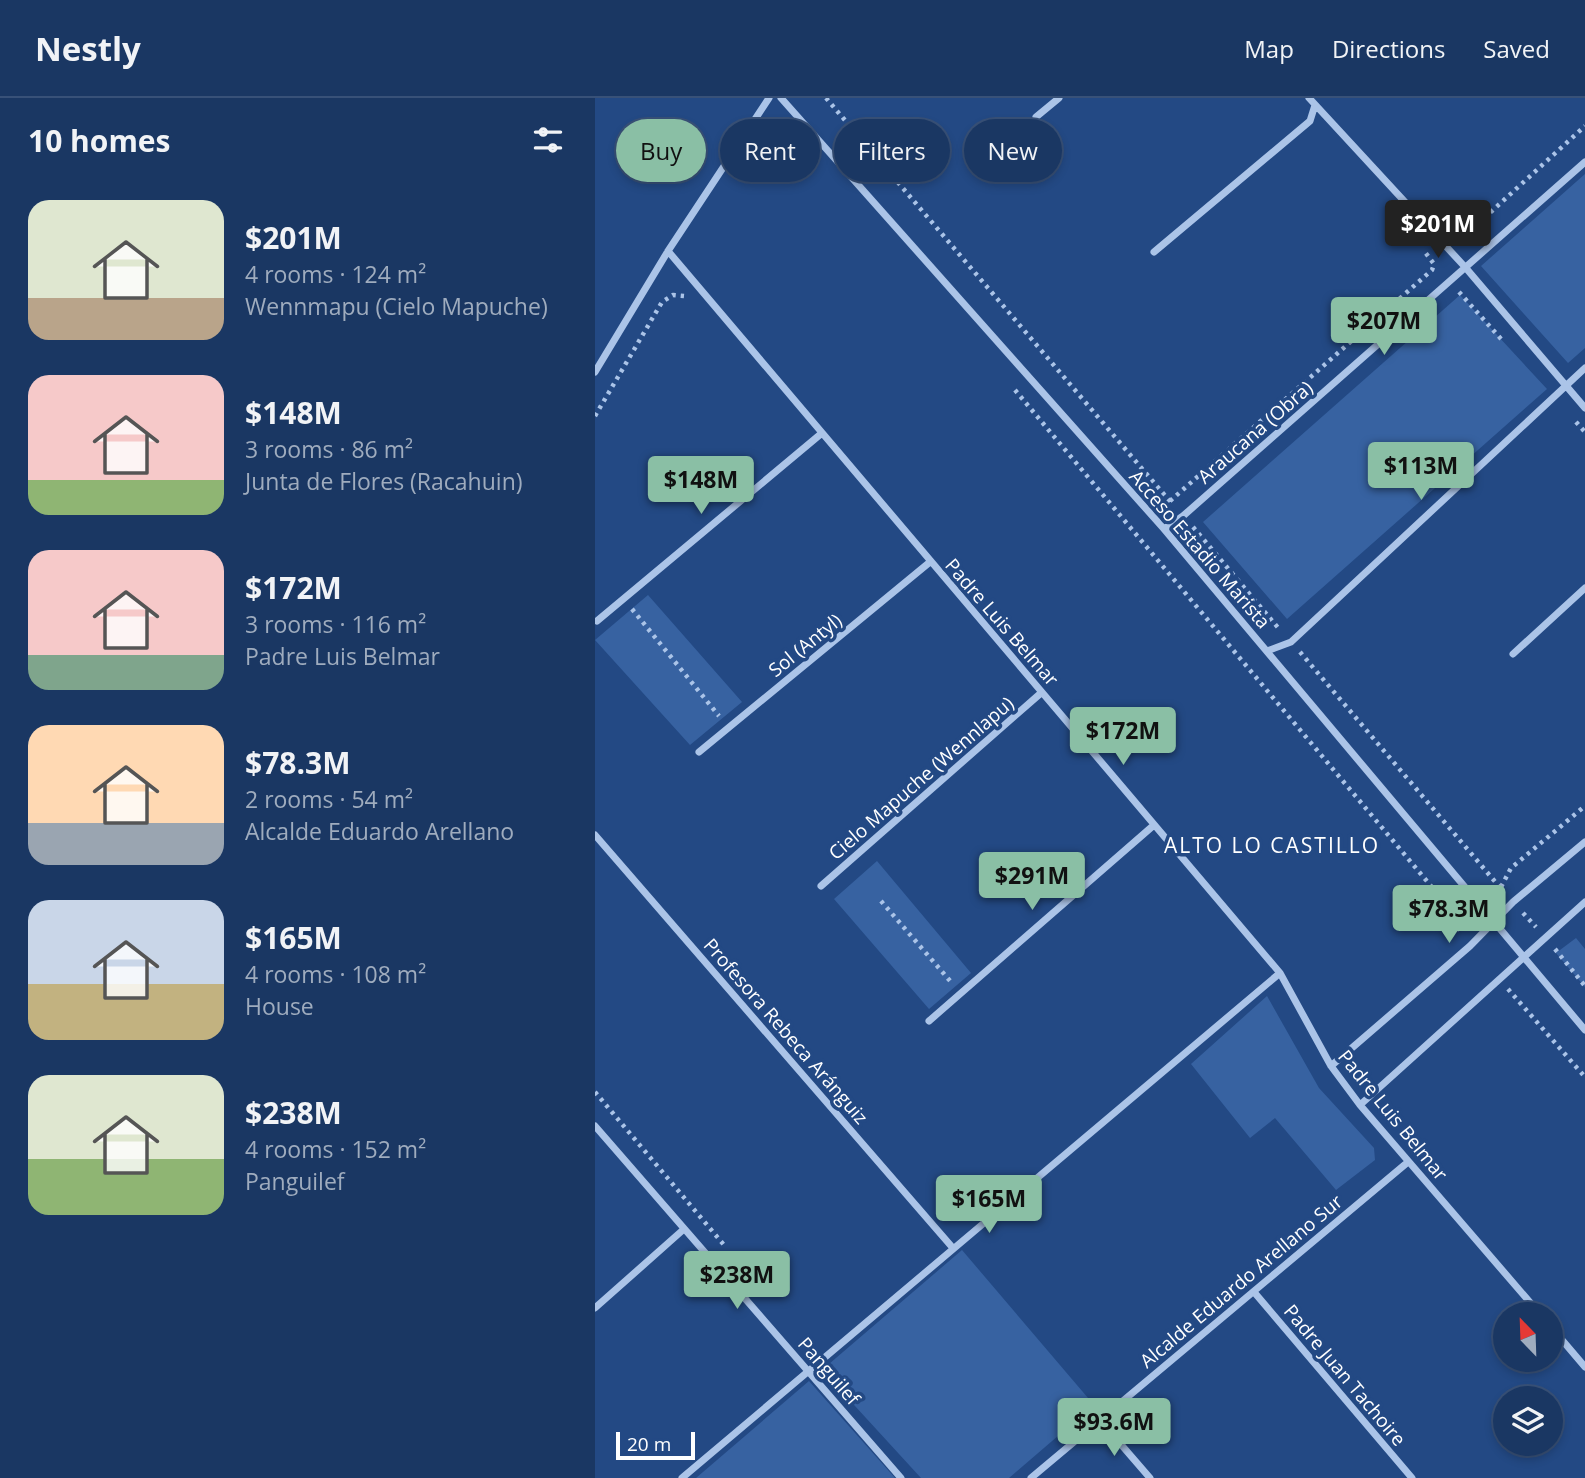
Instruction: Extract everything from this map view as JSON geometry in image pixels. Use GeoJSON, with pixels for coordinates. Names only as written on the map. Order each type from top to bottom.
{"type":"FeatureCollection","features":[{"type":"Feature","properties":{"kind":"street"},"geometry":{"type":"LineString","coordinates":[[595,372],[668,251],[769,98]]}},
{"type":"Feature","properties":{"kind":"street","name":"Acceso Estadio Marista"},"geometry":{"type":"LineString","coordinates":[[781,98],[1164,529],[1585,1030]]}},
{"type":"Feature","properties":{"kind":"street"},"geometry":{"type":"LineString","coordinates":[[1036,117],[1059,98]]}},
{"type":"Feature","properties":{"kind":"street"},"geometry":{"type":"LineString","coordinates":[[1309,98],[1465,267],[1585,408]]}},
{"type":"Feature","properties":{"kind":"street"},"geometry":{"type":"LineString","coordinates":[[1154,252],[1310,121],[1315,105]]}},
{"type":"Feature","properties":{"kind":"street","name":"Araucana (Obra)"},"geometry":{"type":"LineString","coordinates":[[1164,529],[1183,516],[1585,162]]}},
{"type":"Feature","properties":{"kind":"street","name":"Padre Luis Belmar"},"geometry":{"type":"LineString","coordinates":[[668,251],[1280,973],[1331,1066],[1408,1162],[1529,1302]]}},
{"type":"Feature","properties":{"kind":"street"},"geometry":{"type":"LineString","coordinates":[[1267,651],[1291,642],[1585,368]]}},
{"type":"Feature","properties":{"kind":"street"},"geometry":{"type":"LineString","coordinates":[[597,621],[823,433]]}},
{"type":"Feature","properties":{"kind":"street","name":"Sol (Antyl)"},"geometry":{"type":"LineString","coordinates":[[699,752],[930,562]]}},
{"type":"Feature","properties":{"kind":"street"},"geometry":{"type":"LineString","coordinates":[[1513,654],[1585,587]]}},
{"type":"Feature","properties":{"kind":"street","name":"Cielo Mapuche (Wennlapu)"},"geometry":{"type":"LineString","coordinates":[[821,886],[1041,693]]}},
{"type":"Feature","properties":{"kind":"street"},"geometry":{"type":"LineString","coordinates":[[929,1021],[1154,825]]}},
{"type":"Feature","properties":{"kind":"street","name":"Profesora Rebeca Aránguiz"},"geometry":{"type":"LineString","coordinates":[[595,835],[952,1247]]}},
{"type":"Feature","properties":{"kind":"street"},"geometry":{"type":"LineString","coordinates":[[1331,1066],[1470,946],[1513,902],[1585,842]]}},
{"type":"Feature","properties":{"kind":"street"},"geometry":{"type":"LineString","coordinates":[[1360,1104],[1585,902]]}},
{"type":"Feature","properties":{"kind":"street"},"geometry":{"type":"LineString","coordinates":[[682,1478],[952,1247],[1280,973]]}},
{"type":"Feature","properties":{"kind":"street","name":"Panguilef"},"geometry":{"type":"LineString","coordinates":[[595,1126],[901,1478]]}},
{"type":"Feature","properties":{"kind":"street","name":"Alcalde Eduardo Arellano Sur"},"geometry":{"type":"LineString","coordinates":[[1031,1478],[1408,1162]]}},
{"type":"Feature","properties":{"kind":"street"},"geometry":{"type":"LineString","coordinates":[[595,1308],[684,1229]]}},
{"type":"Feature","properties":{"kind":"street","name":"Padre Juan Tachoire"},"geometry":{"type":"LineString","coordinates":[[1254,1292],[1412,1478]]}},
{"type":"Feature","properties":{"kind":"street"},"geometry":{"type":"LineString","coordinates":[[1563,1341],[1585,1367]]}},
{"type":"Feature","properties":{"kind":"street"},"geometry":{"type":"LineString","coordinates":[[1099,1419],[1150,1478]]}},
{"type":"Feature","properties":{"kind":"path"},"geometry":{"type":"LineString","coordinates":[[826,98],[1585,986]]}},
{"type":"Feature","properties":{"kind":"path"},"geometry":{"type":"LineString","coordinates":[[1454,246],[1585,126]]}},
{"type":"Feature","properties":{"kind":"path"},"geometry":{"type":"LineString","coordinates":[[1170,500],[1432,270],[1434,264],[1417,242]]}},
{"type":"Feature","properties":{"kind":"path"},"geometry":{"type":"LineString","coordinates":[[1008,382],[1436,892],[1470,946]]}},
{"type":"Feature","properties":{"kind":"path"},"geometry":{"type":"LineString","coordinates":[[624,598],[729,728]]}},
{"type":"Feature","properties":{"kind":"path"},"geometry":{"type":"LineString","coordinates":[[1500,887],[1511,868],[1585,806]]}},
{"type":"Feature","properties":{"kind":"path"},"geometry":{"type":"LineString","coordinates":[[881,901],[960,993]]}},
{"type":"Feature","properties":{"kind":"path"},"geometry":{"type":"LineString","coordinates":[[1499,978],[1585,1077]]}},
{"type":"Feature","properties":{"kind":"path"},"geometry":{"type":"LineString","coordinates":[[595,1092],[725,1247]]}},
{"type":"Feature","properties":{"kind":"shaded area"},"geometry":{"type":"Polygon","coordinates":[[[1585,174],[1585,348],[1568,363],[1481,266],[1585,174]]]}},
{"type":"Feature","properties":{"kind":"shaded area"},"geometry":{"type":"Polygon","coordinates":[[[1460,295],[1547,389],[1287,619],[1203,522],[1460,295]]]}},
{"type":"Feature","properties":{"kind":"shaded area"},"geometry":{"type":"Polygon","coordinates":[[[648,595],[742,702],[690,745],[595,640],[648,595]]]}},
{"type":"Feature","properties":{"kind":"shaded area"},"geometry":{"type":"Polygon","coordinates":[[[877,861],[971,973],[929,1009],[834,899],[877,861]]]}},
{"type":"Feature","properties":{"kind":"shaded area"},"geometry":{"type":"Polygon","coordinates":[[[1576,938],[1585,949],[1585,987],[1556,953],[1576,938]]]}},
{"type":"Feature","properties":{"kind":"shaded area"},"geometry":{"type":"Polygon","coordinates":[[[1267,996],[1319,1088],[1374,1148],[1375,1160],[1336,1190],[1275,1118],[1250,1138],[1191,1064],[1267,996]]]}},
{"type":"Feature","properties":{"kind":"shaded area"},"geometry":{"type":"Polygon","coordinates":[[[962,1250],[1094,1405],[1009,1478],[921,1478],[822,1370],[962,1250]]]}},
{"type":"Feature","properties":{"kind":"shaded area"},"geometry":{"type":"Polygon","coordinates":[[[809,1381],[895,1478],[696,1478],[809,1381]]]}},
{"type":"Feature","properties":{"kind":"district","name":"ALTO LO CASTILLO"},"geometry":{"type":"Point","coordinates":[1272,845]}}]}
